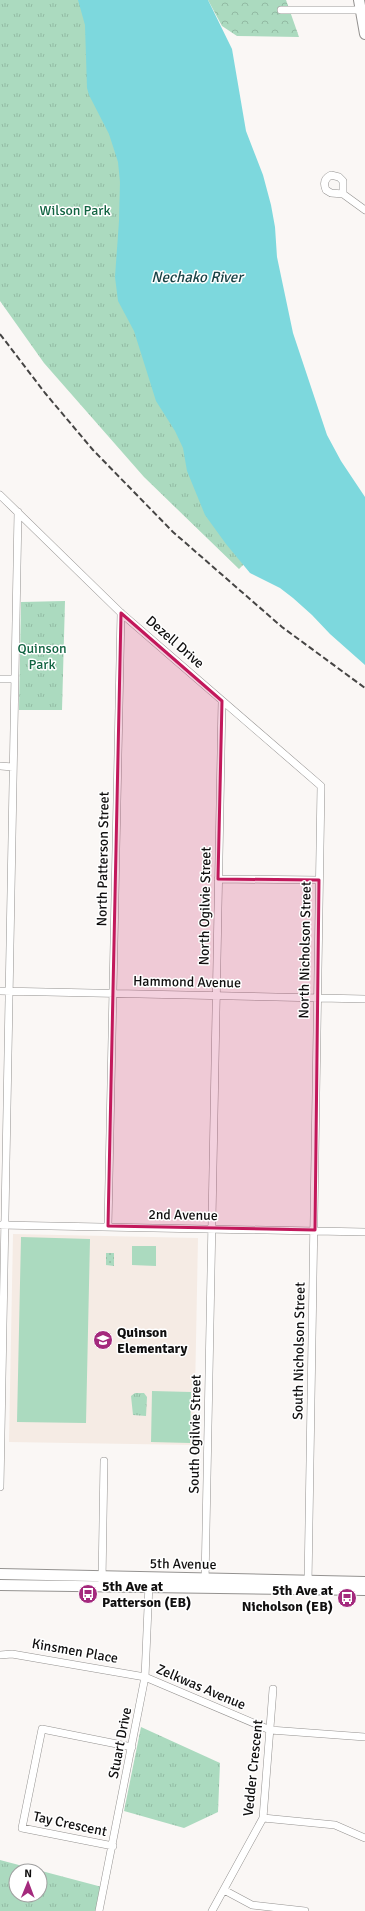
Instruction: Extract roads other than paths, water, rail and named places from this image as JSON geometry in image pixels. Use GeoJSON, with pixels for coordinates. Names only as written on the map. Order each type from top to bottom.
{"type":"FeatureCollection","features":[{"type":"Feature","properties":{"kind":"main road"},"geometry":{"type":"LineString","coordinates":[[359,0],[365,34]]}},
{"type":"Feature","properties":{"kind":"main road","name":"5th Avenue"},"geometry":{"type":"LineString","coordinates":[[0,1574],[102,1581],[308,1585],[365,1590]]}},
{"type":"Feature","properties":{"kind":"main road","name":"5th Avenue"},"geometry":{"type":"LineString","coordinates":[[0,1585],[102,1581]]}},
{"type":"Feature","properties":{"kind":"main road","name":"5th Avenue"},"geometry":{"type":"LineString","coordinates":[[308,1585],[365,1582]]}},
{"type":"Feature","properties":{"kind":"street"},"geometry":{"type":"LineString","coordinates":[[281,10],[361,10]]}},
{"type":"Feature","properties":{"kind":"street"},"geometry":{"type":"LineString","coordinates":[[343,194],[365,210]]}},
{"type":"Feature","properties":{"kind":"street","name":"Dezell Drive"},"geometry":{"type":"LineString","coordinates":[[0,495],[121,613],[321,786]]}},
{"type":"Feature","properties":{"kind":"street"},"geometry":{"type":"LineString","coordinates":[[0,1487],[4,1082],[9,992],[18,512]]}},
{"type":"Feature","properties":{"kind":"street","name":"North Patterson Street"},"geometry":{"type":"LineString","coordinates":[[108,1226],[121,613]]}},
{"type":"Feature","properties":{"kind":"street"},"geometry":{"type":"LineString","coordinates":[[0,679],[15,679]]}},
{"type":"Feature","properties":{"kind":"street","name":"North Ogilvie Street"},"geometry":{"type":"LineString","coordinates":[[214,1112],[222,701]]}},
{"type":"Feature","properties":{"kind":"street"},"geometry":{"type":"LineString","coordinates":[[0,766],[13,766]]}},
{"type":"Feature","properties":{"kind":"street","name":"North Nicholson Street"},"geometry":{"type":"LineString","coordinates":[[316,1114],[316,998],[320,880],[321,786]]}},
{"type":"Feature","properties":{"kind":"street"},"geometry":{"type":"LineString","coordinates":[[218,879],[320,880]]}},
{"type":"Feature","properties":{"kind":"street","name":"Hammond Avenue"},"geometry":{"type":"LineString","coordinates":[[0,991],[365,999]]}},
{"type":"Feature","properties":{"kind":"street","name":"South Ogilvie Street"},"geometry":{"type":"LineString","coordinates":[[205,1583],[214,1112]]}},
{"type":"Feature","properties":{"kind":"street","name":"South Nicholson Street"},"geometry":{"type":"LineString","coordinates":[[308,1585],[316,1114]]}},
{"type":"Feature","properties":{"kind":"street","name":"2nd Avenue"},"geometry":{"type":"LineString","coordinates":[[3,1225],[365,1232]]}},
{"type":"Feature","properties":{"kind":"street"},"geometry":{"type":"LineString","coordinates":[[102,1581],[104,1461]]}},
{"type":"Feature","properties":{"kind":"street","name":"Stuart Drive"},"geometry":{"type":"LineString","coordinates":[[99,1911],[145,1677],[149,1582]]}},
{"type":"Feature","properties":{"kind":"street","name":"Kinsmen Place"},"geometry":{"type":"LineString","coordinates":[[0,1655],[12,1654],[145,1677]]}},
{"type":"Feature","properties":{"kind":"street","name":"Zelkwas Avenue"},"geometry":{"type":"LineString","coordinates":[[145,1677],[270,1730],[365,1737]]}},
{"type":"Feature","properties":{"kind":"street","name":"Vedder Crescent"},"geometry":{"type":"LineString","coordinates":[[212,1911],[263,1818],[273,1689]]}},
{"type":"Feature","properties":{"kind":"street","name":"Tay Crescent"},"geometry":{"type":"LineString","coordinates":[[113,1846],[22,1828],[42,1729],[132,1747]]}},
{"type":"Feature","properties":{"kind":"street"},"geometry":{"type":"LineString","coordinates":[[263,1818],[335,1825],[365,1838]]}},
{"type":"Feature","properties":{"kind":"street"},"geometry":{"type":"LineString","coordinates":[[224,1890],[252,1905],[305,1911]]}},
{"type":"Feature","properties":{"kind":"water","name":"Nechako River"},"geometry":{"type":"Polygon","coordinates":[[[78,0],[208,0],[232,49],[246,131],[263,175],[271,205],[275,227],[277,257],[293,333],[327,435],[341,461],[365,497],[365,665],[293,598],[280,588],[250,573],[205,515],[187,471],[183,448],[175,431],[156,401],[134,331],[118,301],[115,277],[119,221],[120,182],[118,162],[109,134],[89,95],[87,88],[85,25],[78,0]]]}},
{"type":"Feature","properties":{"kind":"railway"},"geometry":{"type":"LineString","coordinates":[[0,334],[45,393],[93,450],[173,532],[282,627],[365,688]]}},
{"type":"Feature","properties":{"kind":"place","name":"Quinson Elementary"},"geometry":{"type":"Point","coordinates":[103,1340]}},
{"type":"Feature","properties":{"kind":"place","name":"5th Ave at Patterson (EB)"},"geometry":{"type":"Point","coordinates":[88,1594]}},
{"type":"Feature","properties":{"kind":"place","name":"5th Ave at Nicholson (EB)"},"geometry":{"type":"Point","coordinates":[347,1598]}},
{"type":"Feature","properties":{"kind":"park label","name":"Wilson Park"},"geometry":{"type":"Point","coordinates":[75,210]}},
{"type":"Feature","properties":{"kind":"park label","name":"Quinson Park"},"geometry":{"type":"Point","coordinates":[42,656]}}]}
